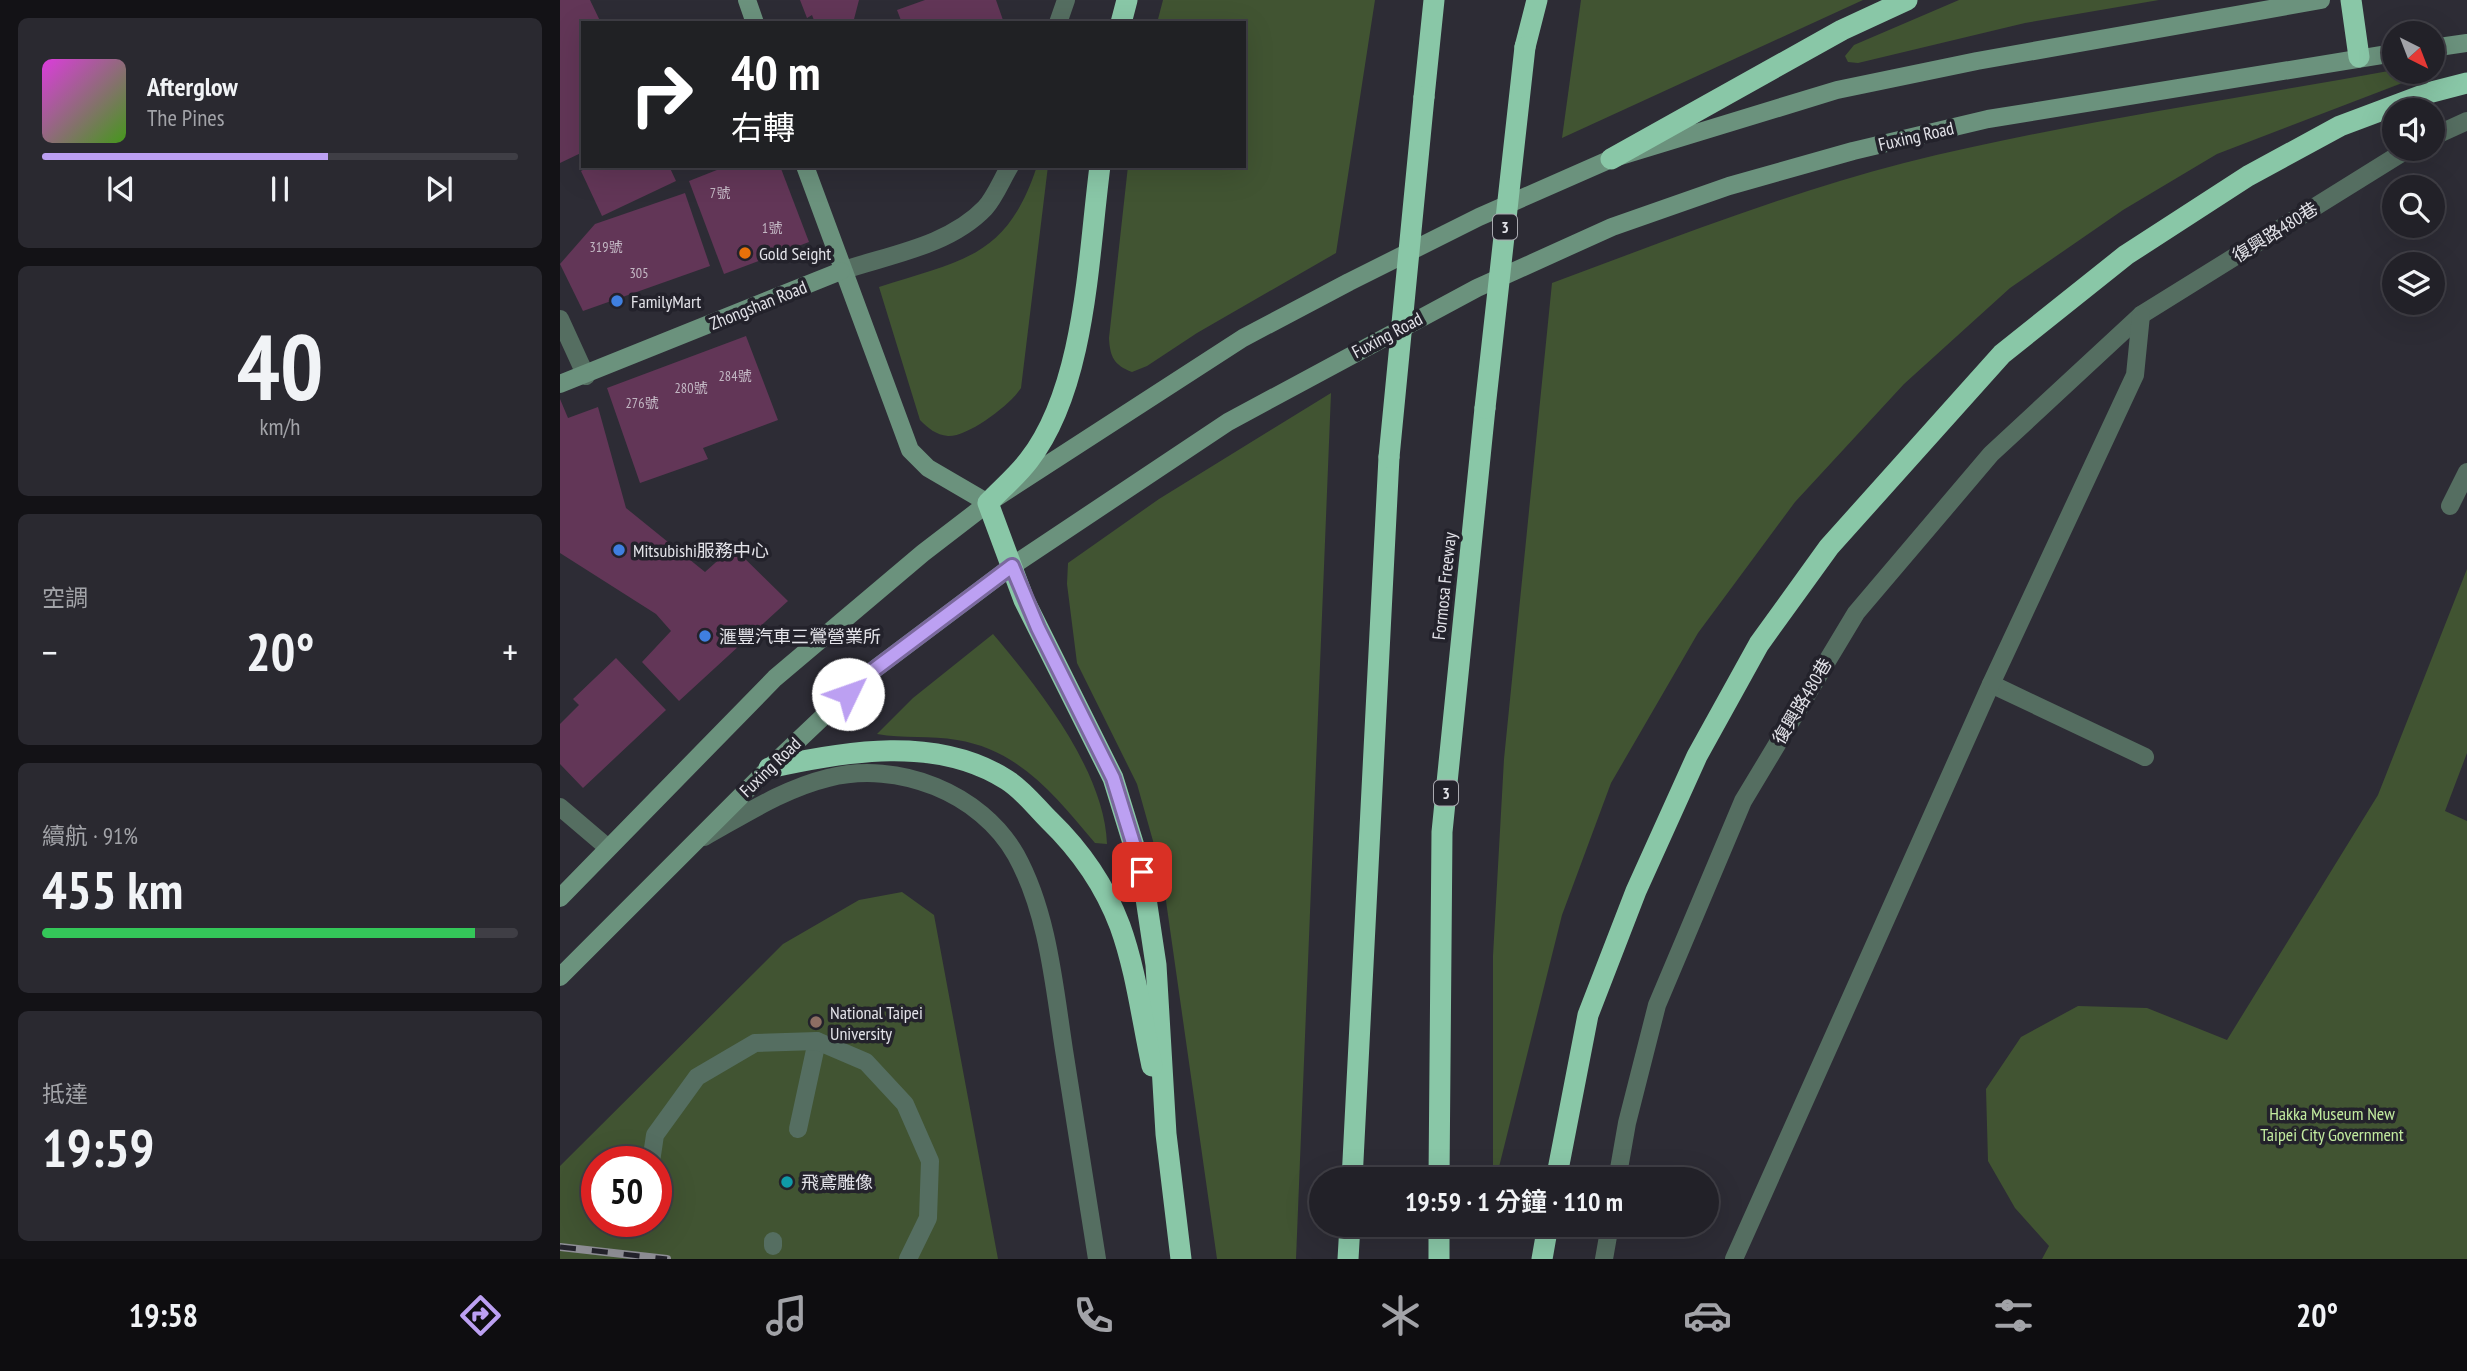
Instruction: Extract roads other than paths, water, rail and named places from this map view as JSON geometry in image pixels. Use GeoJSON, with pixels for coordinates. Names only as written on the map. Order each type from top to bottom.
{"type":"FeatureCollection","features":[{"type":"Feature","properties":{"kind":"highway"},"geometry":{"type":"LineString","coordinates":[[1121,21],[1126,0]]}},
{"type":"Feature","properties":{"kind":"highway"},"geometry":{"type":"LineString","coordinates":[[1353,1167],[1389,457],[1434,0]]}},
{"type":"Feature","properties":{"kind":"highway","name":"Formosa Freeway"},"geometry":{"type":"LineString","coordinates":[[1439,1167],[1442,832],[1485,408],[1525,47],[1534,0]]}},
{"type":"Feature","properties":{"kind":"highway"},"geometry":{"type":"LineString","coordinates":[[1611,159],[1842,30],[1907,0]]}},
{"type":"Feature","properties":{"kind":"highway"},"geometry":{"type":"LineString","coordinates":[[2351,0],[2359,57]]}},
{"type":"Feature","properties":{"kind":"highway"},"geometry":{"type":"LineString","coordinates":[[1559,1167],[1588,1015],[1636,891],[1697,756],[1753,655],[1829,547],[2002,354],[2126,255],[2248,176],[2340,126],[2428,93],[2467,83]]}},
{"type":"Feature","properties":{"kind":"highway"},"geometry":{"type":"LineString","coordinates":[[1100,168],[1077,344],[1068,381],[1050,425],[1029,460],[988,503],[1038,628],[1113,778],[1142,872],[1156,965],[1166,1134],[1181,1259]]}},
{"type":"Feature","properties":{"kind":"highway"},"geometry":{"type":"LineString","coordinates":[[769,768],[821,756],[878,750],[950,756],[1010,782],[1070,842],[1092,872],[1114,911],[1134,983],[1166,1134]]}},
{"type":"Feature","properties":{"kind":"highway"},"geometry":{"type":"LineString","coordinates":[[1348,1259],[1349,1237]]}},
{"type":"Feature","properties":{"kind":"highway"},"geometry":{"type":"LineString","coordinates":[[1439,1237],[1439,1259]]}},
{"type":"Feature","properties":{"kind":"highway"},"geometry":{"type":"LineString","coordinates":[[1542,1259],[1546,1237]]}},
{"type":"Feature","properties":{"kind":"main road"},"geometry":{"type":"LineString","coordinates":[[747,0],[754,21]]}},
{"type":"Feature","properties":{"kind":"main road"},"geometry":{"type":"LineString","coordinates":[[560,898],[775,678],[868,596],[988,503],[1243,338],[1467,223],[1611,159],[1837,90],[1977,61],[2321,0]]}},
{"type":"Feature","properties":{"kind":"main road"},"geometry":{"type":"LineString","coordinates":[[2445,46],[2467,43]]}},
{"type":"Feature","properties":{"kind":"main road","name":"Fuxing Road"},"geometry":{"type":"LineString","coordinates":[[560,977],[769,768],[867,675],[1012,566],[1228,422],[1477,288],[1612,227],[1728,186],[1987,119],[2382,54]]}},
{"type":"Feature","properties":{"kind":"main road"},"geometry":{"type":"LineString","coordinates":[[806,168],[841,271],[910,450],[928,468],[988,503]]}},
{"type":"Feature","properties":{"kind":"main road","name":"Zhongshan Road"},"geometry":{"type":"LineString","coordinates":[[560,384],[586,376],[841,271]]}},
{"type":"Feature","properties":{"kind":"street"},"geometry":{"type":"LineString","coordinates":[[1059,21],[1066,0]]}},
{"type":"Feature","properties":{"kind":"street"},"geometry":{"type":"LineString","coordinates":[[2445,131],[2467,121]]}},
{"type":"Feature","properties":{"kind":"street","name":"復興路480巷"},"geometry":{"type":"LineString","coordinates":[[1619,1167],[1627,1123],[1657,1005],[1743,800],[1856,613],[1991,454],[2141,314],[2389,161]]}},
{"type":"Feature","properties":{"kind":"street","name":"Zhongshan Road"},"geometry":{"type":"LineString","coordinates":[[841,271],[930,243],[958,229],[985,208],[1009,168]]}},
{"type":"Feature","properties":{"kind":"street"},"geometry":{"type":"LineString","coordinates":[[1734,1259],[1991,684],[2135,375],[2141,314]]}},
{"type":"Feature","properties":{"kind":"street"},"geometry":{"type":"LineString","coordinates":[[560,319],[586,376]]}},
{"type":"Feature","properties":{"kind":"street"},"geometry":{"type":"LineString","coordinates":[[2450,506],[2467,472]]}},
{"type":"Feature","properties":{"kind":"street"},"geometry":{"type":"LineString","coordinates":[[1991,684],[2145,757]]}},
{"type":"Feature","properties":{"kind":"street"},"geometry":{"type":"LineString","coordinates":[[695,842],[785,792],[830,777],[862,775],[920,782],[956,794],[991,821],[1015,854],[1035,895],[1056,996],[1097,1259]]}},
{"type":"Feature","properties":{"kind":"street"},"geometry":{"type":"LineString","coordinates":[[560,807],[607,847]]}},
{"type":"Feature","properties":{"kind":"street"},"geometry":{"type":"LineString","coordinates":[[798,1129],[817,1041]]}},
{"type":"Feature","properties":{"kind":"street"},"geometry":{"type":"LineString","coordinates":[[653,1146],[655,1136],[697,1077],[755,1043],[817,1041],[866,1062],[905,1104],[930,1161],[928,1218],[908,1259]]}},
{"type":"Feature","properties":{"kind":"street"},"geometry":{"type":"LineString","coordinates":[[1604,1259],[1608,1237]]}},
{"type":"Feature","properties":{"kind":"railway"},"geometry":{"type":"LineString","coordinates":[[560,1247],[667,1259]]}},
{"type":"Feature","properties":{"kind":"place","name":"Gold Seight"},"geometry":{"type":"Point","coordinates":[745,253]}},
{"type":"Feature","properties":{"kind":"place","name":"FamilyMart"},"geometry":{"type":"Point","coordinates":[617,301]}},
{"type":"Feature","properties":{"kind":"place","name":"Mitsubishi服務中心"},"geometry":{"type":"Point","coordinates":[619,550]}},
{"type":"Feature","properties":{"kind":"place","name":"滙豐汽車三鶯營業所"},"geometry":{"type":"Point","coordinates":[705,636]}},
{"type":"Feature","properties":{"kind":"place","name":"National Taipei University"},"geometry":{"type":"Point","coordinates":[816,1022]}},
{"type":"Feature","properties":{"kind":"place","name":"飛鳶雕像"},"geometry":{"type":"Point","coordinates":[787,1182]}},
{"type":"Feature","properties":{"kind":"park label","name":"Hakka Museum New Taipei City Government"},"geometry":{"type":"Point","coordinates":[2332,1123]}}]}
